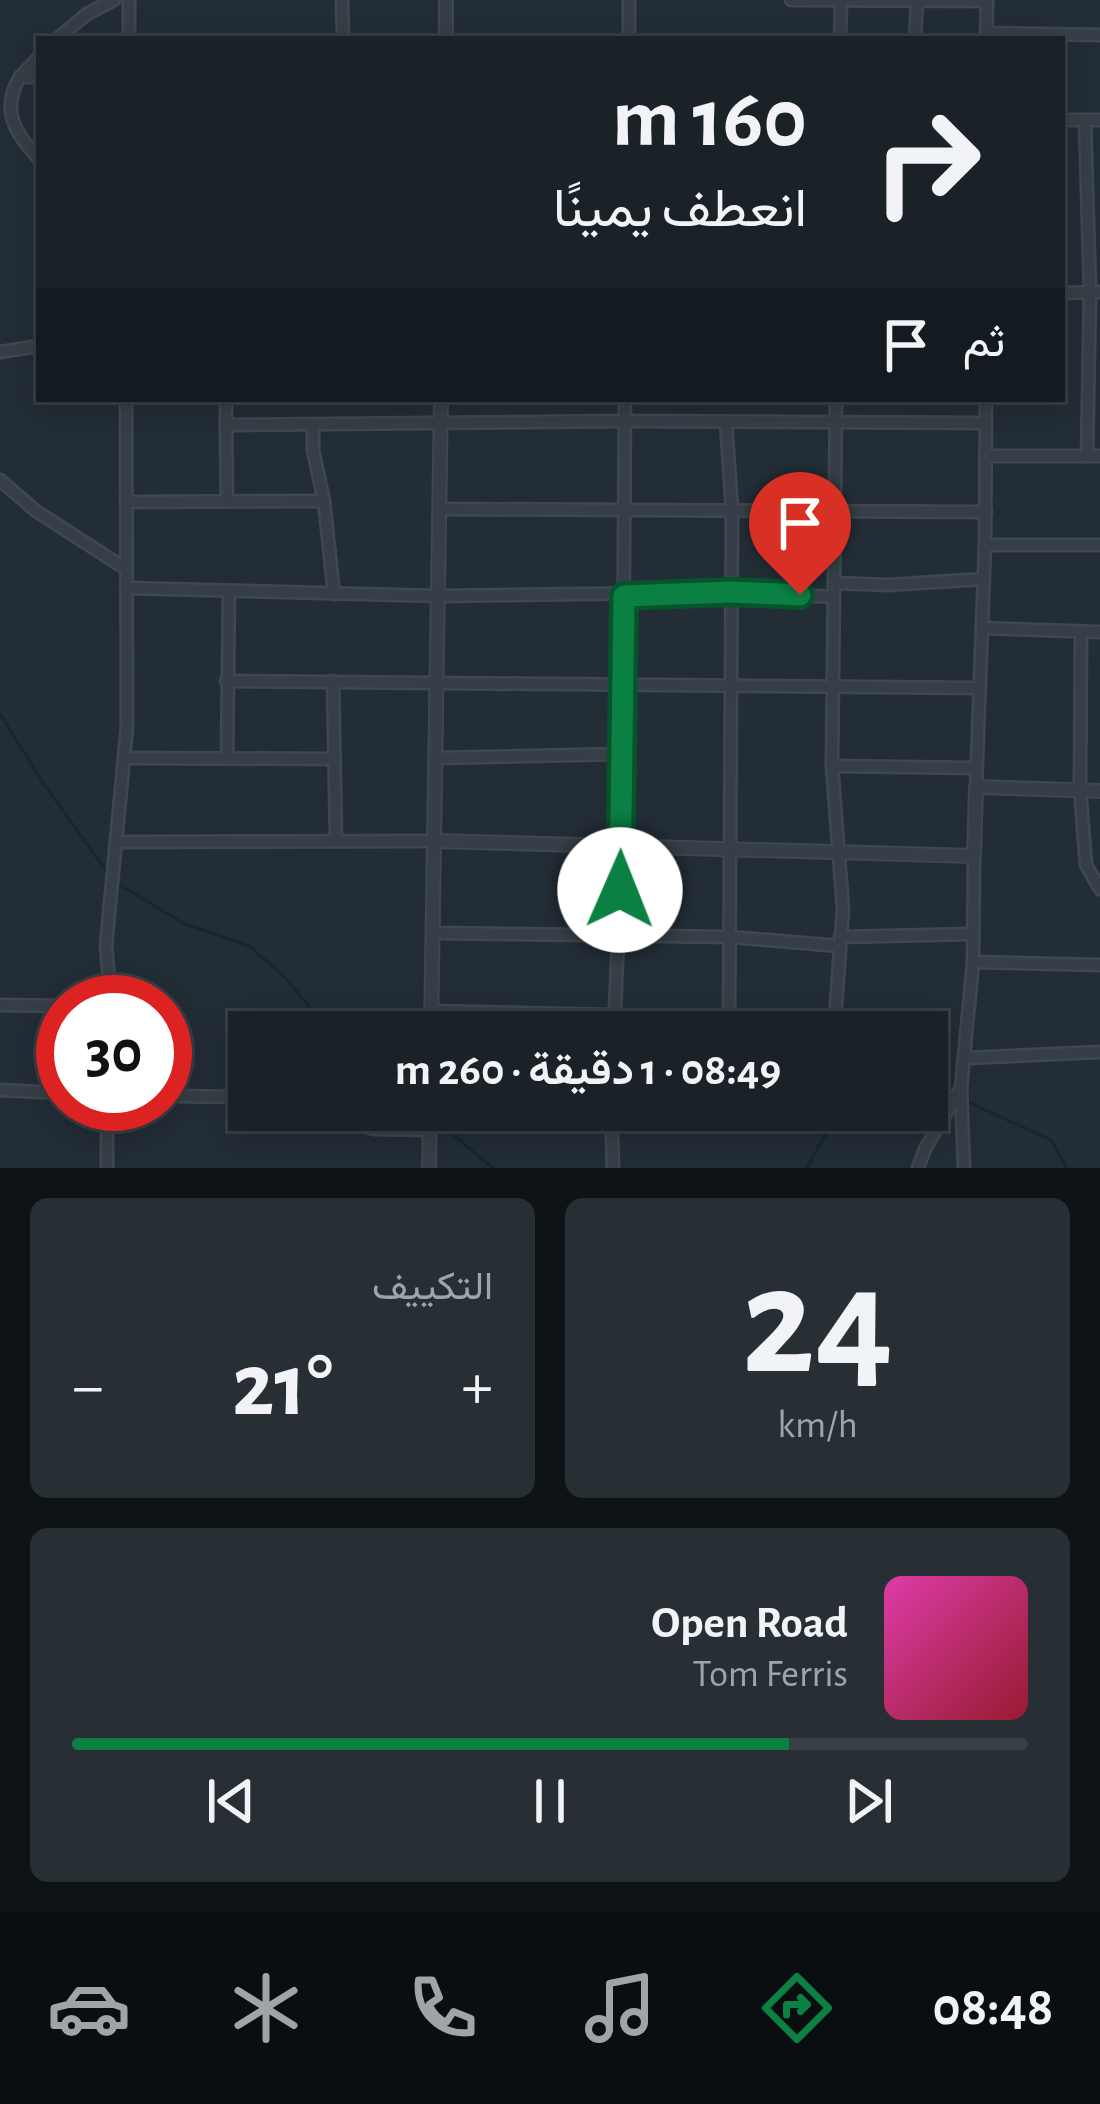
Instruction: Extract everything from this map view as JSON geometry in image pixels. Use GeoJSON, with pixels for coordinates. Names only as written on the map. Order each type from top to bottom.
{"type":"FeatureCollection","features":[{"type":"Feature","properties":{"kind":"street"},"geometry":{"type":"LineString","coordinates":[[61,36],[87,14],[115,0]]}},
{"type":"Feature","properties":{"kind":"street"},"geometry":{"type":"LineString","coordinates":[[129,0],[129,36]]}},
{"type":"Feature","properties":{"kind":"street"},"geometry":{"type":"LineString","coordinates":[[342,0],[343,36]]}},
{"type":"Feature","properties":{"kind":"street"},"geometry":{"type":"LineString","coordinates":[[446,0],[446,36]]}},
{"type":"Feature","properties":{"kind":"street"},"geometry":{"type":"LineString","coordinates":[[628,36],[629,0]]}},
{"type":"Feature","properties":{"kind":"street"},"geometry":{"type":"LineString","coordinates":[[791,0],[987,0],[986,36],[1100,35]]}},
{"type":"Feature","properties":{"kind":"street"},"geometry":{"type":"LineString","coordinates":[[841,1],[841,36]]}},
{"type":"Feature","properties":{"kind":"street"},"geometry":{"type":"LineString","coordinates":[[915,36],[917,1]]}},
{"type":"Feature","properties":{"kind":"street"},"geometry":{"type":"LineString","coordinates":[[36,60],[10,97],[13,127],[36,155]]}},
{"type":"Feature","properties":{"kind":"street"},"geometry":{"type":"LineString","coordinates":[[20,77],[36,77]]}},
{"type":"Feature","properties":{"kind":"street"},"geometry":{"type":"LineString","coordinates":[[1065,120],[1100,120]]}},
{"type":"Feature","properties":{"kind":"street"},"geometry":{"type":"LineString","coordinates":[[986,456],[1094,456],[1093,196],[1085,120]]}},
{"type":"Feature","properties":{"kind":"street"},"geometry":{"type":"LineString","coordinates":[[0,352],[36,346]]}},
{"type":"Feature","properties":{"kind":"street"},"geometry":{"type":"LineString","coordinates":[[109,975],[106,945],[125,758],[126,402]]}},
{"type":"Feature","properties":{"kind":"street"},"geometry":{"type":"LineString","coordinates":[[226,402],[227,501]]}},
{"type":"Feature","properties":{"kind":"street"},"geometry":{"type":"LineString","coordinates":[[432,1011],[441,402]]}},
{"type":"Feature","properties":{"kind":"street"},"geometry":{"type":"LineString","coordinates":[[615,1011],[622,846],[625,402]]}},
{"type":"Feature","properties":{"kind":"street"},"geometry":{"type":"LineString","coordinates":[[835,1011],[843,909],[832,766],[836,402]]}},
{"type":"Feature","properties":{"kind":"street"},"geometry":{"type":"LineString","coordinates":[[964,1168],[961,1088],[973,962],[986,402]]}},
{"type":"Feature","properties":{"kind":"street"},"geometry":{"type":"LineString","coordinates":[[727,422],[732,510],[729,1011]]}},
{"type":"Feature","properties":{"kind":"street"},"geometry":{"type":"LineString","coordinates":[[313,424],[334,594]]}},
{"type":"Feature","properties":{"kind":"street"},"geometry":{"type":"LineString","coordinates":[[226,425],[986,424]]}},
{"type":"Feature","properties":{"kind":"street"},"geometry":{"type":"LineString","coordinates":[[0,480],[36,512],[126,569]]}},
{"type":"Feature","properties":{"kind":"street"},"geometry":{"type":"LineString","coordinates":[[126,502],[324,500]]}},
{"type":"Feature","properties":{"kind":"street"},"geometry":{"type":"LineString","coordinates":[[440,509],[986,512]]}},
{"type":"Feature","properties":{"kind":"street"},"geometry":{"type":"LineString","coordinates":[[986,545],[1100,545]]}},
{"type":"Feature","properties":{"kind":"street"},"geometry":{"type":"LineString","coordinates":[[834,583],[984,579]]}},
{"type":"Feature","properties":{"kind":"street"},"geometry":{"type":"LineString","coordinates":[[126,588],[438,596],[731,592],[834,597]]}},
{"type":"Feature","properties":{"kind":"street"},"geometry":{"type":"LineString","coordinates":[[227,758],[229,591]]}},
{"type":"Feature","properties":{"kind":"street"},"geometry":{"type":"LineString","coordinates":[[982,628],[1100,632]]}},
{"type":"Feature","properties":{"kind":"street"},"geometry":{"type":"LineString","coordinates":[[1081,632],[1080,790],[1086,865],[1098,882]]}},
{"type":"Feature","properties":{"kind":"street"},"geometry":{"type":"LineString","coordinates":[[226,681],[980,688]]}},
{"type":"Feature","properties":{"kind":"street"},"geometry":{"type":"LineString","coordinates":[[333,681],[335,841]]}},
{"type":"Feature","properties":{"kind":"street"},"geometry":{"type":"LineString","coordinates":[[436,758],[620,754]]}},
{"type":"Feature","properties":{"kind":"street"},"geometry":{"type":"LineString","coordinates":[[125,758],[334,759]]}},
{"type":"Feature","properties":{"kind":"street"},"geometry":{"type":"LineString","coordinates":[[832,766],[976,768]]}},
{"type":"Feature","properties":{"kind":"street"},"geometry":{"type":"LineString","coordinates":[[976,787],[1100,791]]}},
{"type":"Feature","properties":{"kind":"street"},"geometry":{"type":"LineString","coordinates":[[118,842],[435,841],[974,856]]}},
{"type":"Feature","properties":{"kind":"street"},"geometry":{"type":"LineString","coordinates":[[433,933],[840,941],[974,934]]}},
{"type":"Feature","properties":{"kind":"street"},"geometry":{"type":"LineString","coordinates":[[973,962],[1100,965]]}},
{"type":"Feature","properties":{"kind":"street"},"geometry":{"type":"LineString","coordinates":[[0,1006],[36,1006]]}},
{"type":"Feature","properties":{"kind":"street"},"geometry":{"type":"LineString","coordinates":[[966,1058],[1100,1052]]}},
{"type":"Feature","properties":{"kind":"street"},"geometry":{"type":"LineString","coordinates":[[918,1168],[961,1088]]}},
{"type":"Feature","properties":{"kind":"street"},"geometry":{"type":"LineString","coordinates":[[0,1090],[36,1092]]}},
{"type":"Feature","properties":{"kind":"street"},"geometry":{"type":"LineString","coordinates":[[192,1096],[228,1097]]}},
{"type":"Feature","properties":{"kind":"street"},"geometry":{"type":"LineString","coordinates":[[107,1131],[107,1168]]}},
{"type":"Feature","properties":{"kind":"street"},"geometry":{"type":"LineString","coordinates":[[429,1168],[430,1131]]}},
{"type":"Feature","properties":{"kind":"street"},"geometry":{"type":"LineString","coordinates":[[611,1131],[613,1168]]}},
{"type":"Feature","properties":{"kind":"waterway"},"geometry":{"type":"LineString","coordinates":[[0,714],[109,875]]}},
{"type":"Feature","properties":{"kind":"waterway"},"geometry":{"type":"LineString","coordinates":[[115,882],[183,923],[249,946],[285,977],[313,1011]]}},
{"type":"Feature","properties":{"kind":"waterway"},"geometry":{"type":"LineString","coordinates":[[948,1097],[953,1097]]}},
{"type":"Feature","properties":{"kind":"waterway"},"geometry":{"type":"LineString","coordinates":[[968,1102],[1051,1140],[1067,1168]]}},
{"type":"Feature","properties":{"kind":"waterway"},"geometry":{"type":"LineString","coordinates":[[448,1131],[493,1168]]}},
{"type":"Feature","properties":{"kind":"waterway"},"geometry":{"type":"LineString","coordinates":[[807,1168],[827,1131]]}},
{"type":"Feature","properties":{"kind":"route"},"geometry":{"type":"LineString","coordinates":[[620,890],[624,596],[800,595]]}}]}
